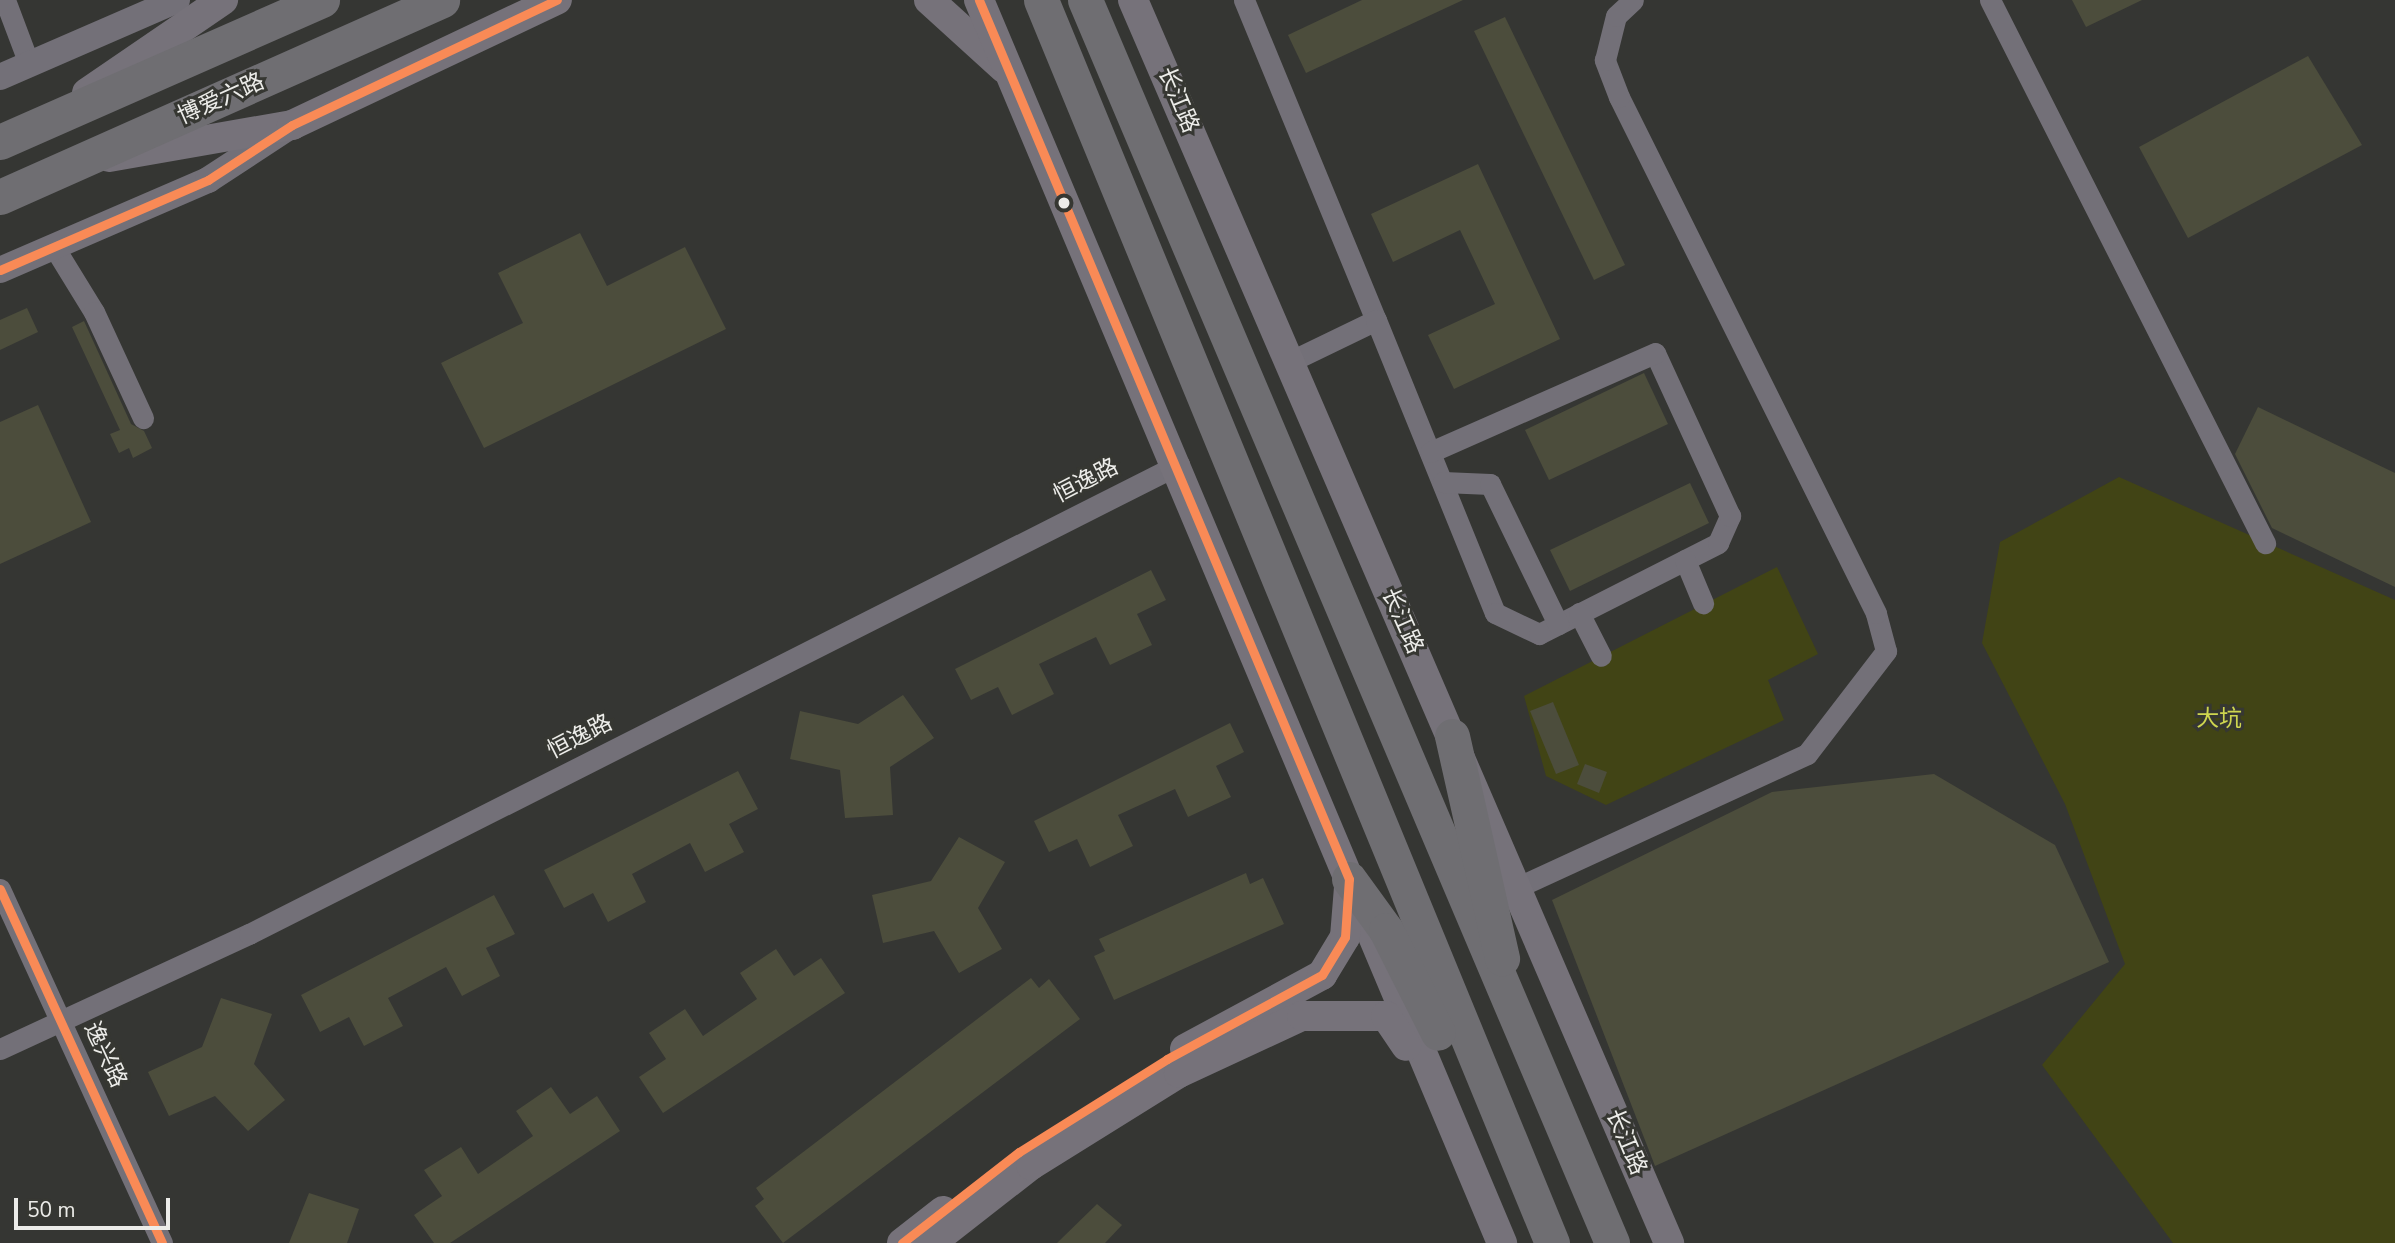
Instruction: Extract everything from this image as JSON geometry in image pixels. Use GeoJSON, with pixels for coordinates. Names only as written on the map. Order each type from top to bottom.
{"type":"FeatureCollection","features":[{"type":"Feature","properties":{"kind":"highway"},"geometry":{"type":"LineString","coordinates":[[0,142],[322,0]]}},
{"type":"Feature","properties":{"kind":"highway","name":"博爱六路"},"geometry":{"type":"LineString","coordinates":[[0,197],[442,0]]}},
{"type":"Feature","properties":{"kind":"highway"},"geometry":{"type":"LineString","coordinates":[[1041,0],[1552,1243]]}},
{"type":"Feature","properties":{"kind":"highway","name":"长江路"},"geometry":{"type":"LineString","coordinates":[[1086,0],[1242,378],[1612,1243]]}},
{"type":"Feature","properties":{"kind":"highway"},"geometry":{"type":"LineString","coordinates":[[1452,736],[1499,930],[1506,999]]}},
{"type":"Feature","properties":{"kind":"highway"},"geometry":{"type":"LineString","coordinates":[[1349,879],[1386,930],[1481,1116],[1509,1142]]}},
{"type":"Feature","properties":{"kind":"main road"},"geometry":{"type":"LineString","coordinates":[[43,123],[223,0]]}},
{"type":"Feature","properties":{"kind":"main road"},"geometry":{"type":"LineString","coordinates":[[78,163],[292,125],[557,0]]}},
{"type":"Feature","properties":{"kind":"main road"},"geometry":{"type":"LineString","coordinates":[[929,0],[1010,74]]}},
{"type":"Feature","properties":{"kind":"main road"},"geometry":{"type":"LineString","coordinates":[[979,0],[1179,464],[1436,1091],[1502,1243]]}},
{"type":"Feature","properties":{"kind":"main road","name":"长江路"},"geometry":{"type":"LineString","coordinates":[[1133,0],[1518,887],[1669,1243]]}},
{"type":"Feature","properties":{"kind":"main road"},"geometry":{"type":"LineString","coordinates":[[1148,0],[1148,32]]}},
{"type":"Feature","properties":{"kind":"main road"},"geometry":{"type":"LineString","coordinates":[[902,1243],[1019,1152],[1167,1059],[1322,975],[1345,937],[1349,879]]}},
{"type":"Feature","properties":{"kind":"main road"},"geometry":{"type":"LineString","coordinates":[[931,1243],[1031,1165],[1179,1073],[1302,1016],[1345,1012],[1386,1016],[1436,1091]]}},
{"type":"Feature","properties":{"kind":"street"},"geometry":{"type":"LineString","coordinates":[[5,0],[29,64]]}},
{"type":"Feature","properties":{"kind":"street"},"geometry":{"type":"LineString","coordinates":[[0,77],[177,0]]}},
{"type":"Feature","properties":{"kind":"street"},"geometry":{"type":"LineString","coordinates":[[1244,0],[1495,613],[1539,634],[1718,543],[1730,516],[1655,353],[1431,452]]}},
{"type":"Feature","properties":{"kind":"street"},"geometry":{"type":"LineString","coordinates":[[1518,887],[1807,754],[1886,651],[1876,613],[1619,97],[1605,60],[1616,16],[1633,0]]}},
{"type":"Feature","properties":{"kind":"street"},"geometry":{"type":"LineString","coordinates":[[1990,0],[2265,543]]}},
{"type":"Feature","properties":{"kind":"street"},"geometry":{"type":"LineString","coordinates":[[0,270],[208,180],[292,125]]}},
{"type":"Feature","properties":{"kind":"street"},"geometry":{"type":"LineString","coordinates":[[54,247],[94,312],[143,418]]}},
{"type":"Feature","properties":{"kind":"street"},"geometry":{"type":"LineString","coordinates":[[1289,362],[1376,320]]}},
{"type":"Feature","properties":{"kind":"street","name":"恒逸路"},"geometry":{"type":"LineString","coordinates":[[0,1049],[59,1019],[249,934],[1179,464]]}},
{"type":"Feature","properties":{"kind":"street"},"geometry":{"type":"LineString","coordinates":[[1443,482],[1490,484],[1558,624]]}},
{"type":"Feature","properties":{"kind":"street"},"geometry":{"type":"LineString","coordinates":[[1685,560],[1703,603]]}},
{"type":"Feature","properties":{"kind":"street"},"geometry":{"type":"LineString","coordinates":[[1579,613],[1601,656]]}},
{"type":"Feature","properties":{"kind":"street","name":"逸兴路"},"geometry":{"type":"LineString","coordinates":[[0,889],[162,1243]]}},
{"type":"Feature","properties":{"kind":"green space","name":"大坑"},"geometry":{"type":"Polygon","coordinates":[[[2119,477],[2395,600],[2395,1243],[2173,1243],[2042,1065],[2125,964],[2065,804],[1982,643],[2000,542],[2119,477]]]}},
{"type":"Feature","properties":{"kind":"green space"},"geometry":{"type":"Polygon","coordinates":[[[1777,567],[1818,654],[1768,680],[1784,720],[1606,805],[1546,776],[1524,696],[1777,567]]]}},
{"type":"Feature","properties":{"kind":"building"},"geometry":{"type":"Polygon","coordinates":[[[1362,0],[1463,0],[1306,73],[1288,35],[1362,0]]]}},
{"type":"Feature","properties":{"kind":"building"},"geometry":{"type":"Polygon","coordinates":[[[2072,0],[2142,0],[2086,27],[2072,0]]]}},
{"type":"Feature","properties":{"kind":"building"},"geometry":{"type":"Polygon","coordinates":[[[1505,17],[1625,265],[1594,280],[1474,31],[1505,17]]]}},
{"type":"Feature","properties":{"kind":"building"},"geometry":{"type":"Polygon","coordinates":[[[2308,56],[2362,145],[2188,238],[2139,147],[2308,56]]]}},
{"type":"Feature","properties":{"kind":"building"},"geometry":{"type":"Polygon","coordinates":[[[1478,164],[1560,339],[1454,389],[1428,335],[1495,304],[1460,230],[1393,262],[1371,214],[1478,164]]]}},
{"type":"Feature","properties":{"kind":"building"},"geometry":{"type":"Polygon","coordinates":[[[580,233],[607,286],[685,247],[726,329],[484,448],[441,363],[523,323],[498,273],[580,233]]]}},
{"type":"Feature","properties":{"kind":"building"},"geometry":{"type":"Polygon","coordinates":[[[27,308],[38,332],[0,350],[0,320],[27,308]]]}},
{"type":"Feature","properties":{"kind":"building"},"geometry":{"type":"Polygon","coordinates":[[[84,321],[131,424],[144,431],[152,448],[133,458],[129,448],[119,453],[110,434],[120,430],[72,327],[84,321]]]}},
{"type":"Feature","properties":{"kind":"building"},"geometry":{"type":"Polygon","coordinates":[[[1644,373],[1668,424],[1549,480],[1525,430],[1644,373]]]}},
{"type":"Feature","properties":{"kind":"building"},"geometry":{"type":"Polygon","coordinates":[[[38,405],[91,522],[0,564],[0,422],[38,405]]]}},
{"type":"Feature","properties":{"kind":"building"},"geometry":{"type":"Polygon","coordinates":[[[2258,407],[2395,473],[2395,587],[2272,528],[2235,454],[2258,407]]]}},
{"type":"Feature","properties":{"kind":"building"},"geometry":{"type":"Polygon","coordinates":[[[1690,483],[1709,523],[1570,591],[1550,550],[1690,483]]]}},
{"type":"Feature","properties":{"kind":"building"},"geometry":{"type":"Polygon","coordinates":[[[1151,570],[1166,600],[1137,614],[1152,645],[1110,665],[1096,637],[1039,664],[1054,694],[1012,715],[998,687],[971,700],[955,669],[1151,570]]]}},
{"type":"Feature","properties":{"kind":"building"},"geometry":{"type":"Polygon","coordinates":[[[903,695],[934,738],[890,767],[893,815],[845,818],[840,770],[790,759],[800,711],[858,724],[903,695]]]}},
{"type":"Feature","properties":{"kind":"building"},"geometry":{"type":"Polygon","coordinates":[[[1553,702],[1579,765],[1556,774],[1530,711],[1553,702]]]}},
{"type":"Feature","properties":{"kind":"building"},"geometry":{"type":"Polygon","coordinates":[[[1230,723],[1244,752],[1216,766],[1231,797],[1188,817],[1175,789],[1118,815],[1133,846],[1090,867],[1077,839],[1049,852],[1034,821],[1230,723]]]}},
{"type":"Feature","properties":{"kind":"building"},"geometry":{"type":"Polygon","coordinates":[[[1585,764],[1607,772],[1599,793],[1577,784],[1585,764]]]}},
{"type":"Feature","properties":{"kind":"building"},"geometry":{"type":"Polygon","coordinates":[[[738,771],[758,809],[729,824],[744,852],[705,872],[690,843],[632,874],[646,902],[608,922],[593,893],[564,908],[544,870],[738,771]]]}},
{"type":"Feature","properties":{"kind":"building"},"geometry":{"type":"Polygon","coordinates":[[[1934,774],[2055,845],[2109,962],[1655,1166],[1552,900],[1772,792],[1934,774]]]}},
{"type":"Feature","properties":{"kind":"building"},"geometry":{"type":"Polygon","coordinates":[[[959,837],[1005,862],[978,908],[1002,949],[959,973],[934,931],[883,943],[872,895],[931,881],[959,837]]]}},
{"type":"Feature","properties":{"kind":"building"},"geometry":{"type":"Polygon","coordinates":[[[1246,873],[1250,884],[1263,878],[1284,924],[1114,1000],[1094,956],[1105,951],[1099,939],[1246,873]]]}},
{"type":"Feature","properties":{"kind":"building"},"geometry":{"type":"Polygon","coordinates":[[[494,895],[515,934],[486,948],[500,976],[462,996],[446,967],[388,998],[403,1026],[364,1046],[349,1017],[320,1032],[301,995],[494,895]]]}},
{"type":"Feature","properties":{"kind":"building"},"geometry":{"type":"Polygon","coordinates":[[[776,949],[794,976],[821,958],[845,993],[663,1113],[639,1077],[666,1059],[649,1033],[685,1009],[703,1036],[757,999],[740,973],[776,949]]]}},
{"type":"Feature","properties":{"kind":"building"},"geometry":{"type":"Polygon","coordinates":[[[1031,978],[1039,988],[1049,979],[1080,1019],[783,1243],[755,1206],[764,1199],[756,1188],[1031,978]]]}},
{"type":"Feature","properties":{"kind":"building"},"geometry":{"type":"Polygon","coordinates":[[[221,998],[272,1014],[254,1064],[285,1100],[248,1131],[215,1096],[169,1116],[148,1072],[202,1047],[221,998]]]}},
{"type":"Feature","properties":{"kind":"building"},"geometry":{"type":"Polygon","coordinates":[[[551,1087],[570,1114],[597,1096],[620,1131],[450,1243],[434,1243],[414,1215],[442,1196],[424,1170],[461,1147],[478,1174],[533,1136],[516,1111],[551,1087]]]}},
{"type":"Feature","properties":{"kind":"building"},"geometry":{"type":"Polygon","coordinates":[[[309,1193],[359,1209],[347,1243],[289,1243],[309,1193]]]}},
{"type":"Feature","properties":{"kind":"building"},"geometry":{"type":"Polygon","coordinates":[[[1097,1204],[1122,1225],[1105,1243],[1057,1243],[1097,1204]]]}},
{"type":"Feature","properties":{"kind":"transit line"},"geometry":{"type":"LineString","coordinates":[[0,270],[208,180],[292,125],[557,0]]}},
{"type":"Feature","properties":{"kind":"transit line"},"geometry":{"type":"LineString","coordinates":[[902,1243],[1019,1152],[1167,1059],[1322,975],[1345,937],[1349,879],[979,0]]}},
{"type":"Feature","properties":{"kind":"transit line"},"geometry":{"type":"LineString","coordinates":[[0,889],[162,1243]]}}]}
